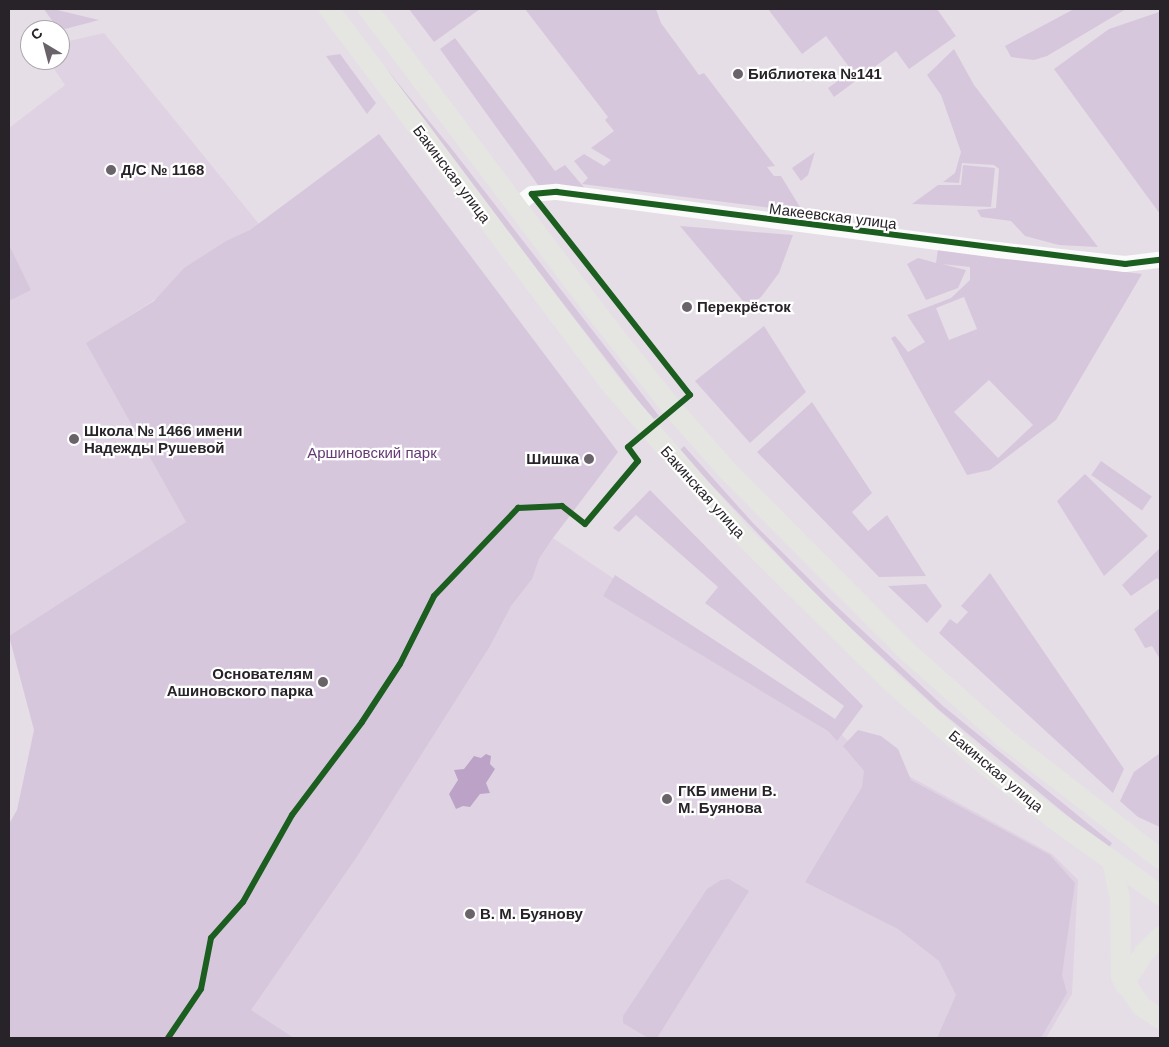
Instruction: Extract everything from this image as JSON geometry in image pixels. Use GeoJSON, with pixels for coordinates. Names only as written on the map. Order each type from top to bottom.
{"type":"FeatureCollection","features":[{"type":"Feature","properties":{"kind":"main road","name":"Бакинская улица"},"geometry":{"type":"LineString","coordinates":[[329,9],[612,386],[732,524],[900,690],[985,765],[1112,862],[1160,895]]}},
{"type":"Feature","properties":{"kind":"main road","name":"Бакинская улица"},"geometry":{"type":"LineString","coordinates":[[368,9],[516,206],[673,409],[827,573],[910,654],[1003,737],[1160,859]]}},
{"type":"Feature","properties":{"kind":"main road"},"geometry":{"type":"LineString","coordinates":[[1138,843],[1160,844]]}},
{"type":"Feature","properties":{"kind":"main road"},"geometry":{"type":"LineString","coordinates":[[1112,862],[1120,898],[1119,968],[1124,984],[1141,1006],[1160,1019]]}},
{"type":"Feature","properties":{"kind":"main road"},"geometry":{"type":"LineString","coordinates":[[1124,984],[1144,953],[1160,937]]}},
{"type":"Feature","properties":{"kind":"street","name":"Макеевская улица"},"geometry":{"type":"LineString","coordinates":[[516,206],[532,194],[557,192],[998,250],[1125,264],[1160,260]]}},
{"type":"Feature","properties":{"kind":"shaded area"},"geometry":{"type":"Polygon","coordinates":[[[104,33],[259,224],[171,289],[87,343],[186,522],[9,636],[9,128],[65,85],[55,70],[70,70],[70,41],[104,33]]]}},
{"type":"Feature","properties":{"kind":"shaded area","name":"ГКБ имени В. М. Буянова"},"geometry":{"type":"Polygon","coordinates":[[[553,538],[830,723],[852,745],[1052,854],[1078,880],[1072,994],[1046,1038],[227,1038],[553,538]]]}},
{"type":"Feature","properties":{"kind":"shaded area"},"geometry":{"type":"Polygon","coordinates":[[[486,754],[491,756],[490,764],[495,769],[486,783],[490,793],[480,794],[470,807],[463,806],[456,809],[449,794],[458,780],[454,770],[464,769],[474,756],[481,758],[486,754]]]}},
{"type":"Feature","properties":{"kind":"green space"},"geometry":{"type":"Polygon","coordinates":[[[44,9],[53,9],[99,20],[70,28],[70,20],[52,20],[44,9]]]}},
{"type":"Feature","properties":{"kind":"green space"},"geometry":{"type":"Polygon","coordinates":[[[409,9],[480,9],[434,42],[409,9]]]}},
{"type":"Feature","properties":{"kind":"green space"},"geometry":{"type":"Polygon","coordinates":[[[525,9],[656,9],[661,23],[699,75],[704,73],[775,166],[767,167],[774,176],[781,176],[803,212],[582,184],[588,178],[574,161],[584,154],[604,166],[611,160],[591,148],[614,131],[605,120],[608,117],[525,9]]]}},
{"type":"Feature","properties":{"kind":"green space"},"geometry":{"type":"Polygon","coordinates":[[[768,9],[937,9],[956,36],[909,69],[896,51],[834,97],[828,88],[852,71],[826,36],[802,54],[768,9]]]}},
{"type":"Feature","properties":{"kind":"green space"},"geometry":{"type":"Polygon","coordinates":[[[1074,9],[1126,9],[1047,56],[1034,60],[1011,57],[1005,46],[1074,9]]]}},
{"type":"Feature","properties":{"kind":"green space"},"geometry":{"type":"Polygon","coordinates":[[[1159,12],[1160,214],[1054,69],[1109,29],[1159,12]]]}},
{"type":"Feature","properties":{"kind":"green space"},"geometry":{"type":"Polygon","coordinates":[[[455,38],[555,171],[565,165],[588,192],[538,185],[440,49],[455,38]]]}},
{"type":"Feature","properties":{"kind":"green space"},"geometry":{"type":"Polygon","coordinates":[[[954,49],[974,85],[1098,247],[1059,245],[1025,236],[1011,221],[981,217],[977,210],[996,208],[999,169],[994,165],[962,163],[959,183],[943,182],[955,173],[961,152],[941,95],[927,75],[954,49]]]}},
{"type":"Feature","properties":{"kind":"green space"},"geometry":{"type":"Polygon","coordinates":[[[340,54],[376,103],[367,114],[326,56],[340,54]]]}},
{"type":"Feature","properties":{"kind":"green space"},"geometry":{"type":"Polygon","coordinates":[[[384,66],[451,148],[659,416],[653,420],[446,152],[384,66]]]}},
{"type":"Feature","properties":{"kind":"green space","name":"Аршиновский парк"},"geometry":{"type":"Polygon","coordinates":[[[379,134],[618,452],[539,559],[532,579],[511,606],[490,646],[356,858],[251,1010],[294,1038],[9,1038],[9,824],[17,810],[34,730],[9,636],[186,522],[86,343],[154,301],[184,268],[226,241],[250,230],[379,134]]]}},
{"type":"Feature","properties":{"kind":"green space"},"geometry":{"type":"Polygon","coordinates":[[[815,152],[808,175],[801,181],[792,168],[815,152]]]}},
{"type":"Feature","properties":{"kind":"green space"},"geometry":{"type":"Polygon","coordinates":[[[963,165],[995,168],[991,207],[912,204],[938,185],[961,185],[963,165]]]}},
{"type":"Feature","properties":{"kind":"green space"},"geometry":{"type":"Polygon","coordinates":[[[680,226],[793,235],[779,273],[761,297],[748,307],[680,226]]]}},
{"type":"Feature","properties":{"kind":"green space"},"geometry":{"type":"Polygon","coordinates":[[[9,245],[31,290],[9,301],[9,245]]]}},
{"type":"Feature","properties":{"kind":"green space"},"geometry":{"type":"Polygon","coordinates":[[[938,249],[1142,274],[1056,420],[990,470],[967,475],[891,338],[895,336],[908,352],[925,342],[907,315],[951,298],[970,280],[970,267],[942,264],[966,270],[958,288],[926,300],[907,264],[918,258],[936,263],[938,249]],[[964,297],[936,308],[949,340],[977,329],[964,297]],[[989,380],[954,412],[998,458],[1033,425],[989,380]]]}},
{"type":"Feature","properties":{"kind":"green space"},"geometry":{"type":"Polygon","coordinates":[[[764,326],[806,392],[750,443],[695,381],[764,326]]]}},
{"type":"Feature","properties":{"kind":"green space"},"geometry":{"type":"Polygon","coordinates":[[[812,402],[872,493],[852,512],[868,531],[887,515],[926,576],[879,577],[757,452],[812,402]]]}},
{"type":"Feature","properties":{"kind":"green space"},"geometry":{"type":"Polygon","coordinates":[[[684,446],[753,523],[832,602],[943,706],[1112,843],[1108,849],[939,710],[828,607],[679,451],[684,446]]]}},
{"type":"Feature","properties":{"kind":"green space"},"geometry":{"type":"Polygon","coordinates":[[[1101,461],[1152,497],[1142,510],[1091,475],[1101,461]]]}},
{"type":"Feature","properties":{"kind":"green space"},"geometry":{"type":"Polygon","coordinates":[[[1085,474],[1148,536],[1104,576],[1057,501],[1085,474]]]}},
{"type":"Feature","properties":{"kind":"green space"},"geometry":{"type":"Polygon","coordinates":[[[650,490],[863,706],[837,741],[828,731],[603,596],[615,575],[835,719],[844,706],[705,603],[718,587],[636,515],[619,532],[613,528],[650,490]]]}},
{"type":"Feature","properties":{"kind":"green space"},"geometry":{"type":"Polygon","coordinates":[[[1160,548],[1160,581],[1157,578],[1131,596],[1122,585],[1160,548]]]}},
{"type":"Feature","properties":{"kind":"green space"},"geometry":{"type":"Polygon","coordinates":[[[990,573],[1124,769],[1113,793],[939,633],[950,619],[957,624],[968,612],[961,606],[990,573]]]}},
{"type":"Feature","properties":{"kind":"green space"},"geometry":{"type":"Polygon","coordinates":[[[926,584],[942,606],[927,623],[888,586],[926,584]]]}},
{"type":"Feature","properties":{"kind":"green space"},"geometry":{"type":"Polygon","coordinates":[[[1160,608],[1160,659],[1152,646],[1145,648],[1134,629],[1160,608]]]}},
{"type":"Feature","properties":{"kind":"green space"},"geometry":{"type":"Polygon","coordinates":[[[858,730],[881,736],[898,749],[911,780],[1050,855],[1075,883],[1062,975],[1067,993],[1041,1038],[937,1038],[956,995],[939,961],[898,929],[805,882],[862,787],[864,771],[843,746],[858,730]]]}},
{"type":"Feature","properties":{"kind":"green space"},"geometry":{"type":"Polygon","coordinates":[[[1160,753],[1160,827],[1138,817],[1120,801],[1134,772],[1160,753]]]}},
{"type":"Feature","properties":{"kind":"green space"},"geometry":{"type":"Polygon","coordinates":[[[729,879],[749,891],[657,1038],[648,1038],[623,1023],[623,1016],[707,889],[721,880],[729,879]]]}},
{"type":"Feature","properties":{"kind":"cycle path"},"geometry":{"type":"LineString","coordinates":[[532,194],[557,192],[1125,264],[1160,260]]}},
{"type":"Feature","properties":{"kind":"cycle path"},"geometry":{"type":"LineString","coordinates":[[168,1038],[201,989],[211,938],[243,902],[292,815],[362,722],[400,664],[434,596],[518,508],[562,506],[585,524],[638,461],[628,447],[690,395],[532,194]]}},
{"type":"Feature","properties":{"kind":"place","name":"Библиотека №141"},"geometry":{"type":"Point","coordinates":[738,74]}},
{"type":"Feature","properties":{"kind":"place","name":"Д/C № 1168"},"geometry":{"type":"Point","coordinates":[111,170]}},
{"type":"Feature","properties":{"kind":"place","name":"Перекрёсток"},"geometry":{"type":"Point","coordinates":[687,307]}},
{"type":"Feature","properties":{"kind":"place","name":"Школа № 1466 имени Надежды Рушевой"},"geometry":{"type":"Point","coordinates":[74,439]}},
{"type":"Feature","properties":{"kind":"place","name":"Шишка"},"geometry":{"type":"Point","coordinates":[589,459]}},
{"type":"Feature","properties":{"kind":"place","name":"Основателям Ашиновского парка"},"geometry":{"type":"Point","coordinates":[323,682]}},
{"type":"Feature","properties":{"kind":"place","name":"ГКБ имени В. М. Буянова"},"geometry":{"type":"Point","coordinates":[667,799]}},
{"type":"Feature","properties":{"kind":"place","name":"В. М. Буянову"},"geometry":{"type":"Point","coordinates":[470,914]}}]}
